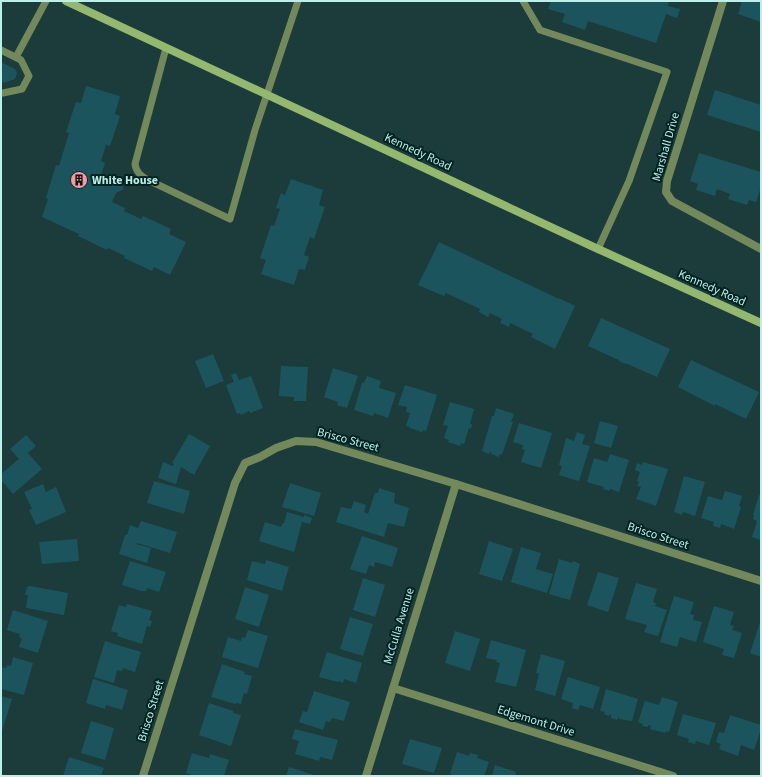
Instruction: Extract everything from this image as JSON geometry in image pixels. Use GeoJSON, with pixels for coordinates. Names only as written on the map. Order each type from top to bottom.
{"type":"FeatureCollection","features":[{"type":"Feature","properties":{"kind":"main road","name":"Kennedy Road"},"geometry":{"type":"LineString","coordinates":[[66,1],[598,249],[761,323]]}},
{"type":"Feature","properties":{"kind":"street","name":"Marshall Drive"},"geometry":{"type":"LineString","coordinates":[[723,1],[667,181],[666,192],[672,201],[761,249]]}},
{"type":"Feature","properties":{"kind":"street","name":"Brisco Street"},"geometry":{"type":"LineString","coordinates":[[143,776],[236,483],[245,462],[296,441],[316,442],[456,484],[761,581]]}},
{"type":"Feature","properties":{"kind":"street","name":"McCulla Avenue"},"geometry":{"type":"LineString","coordinates":[[366,776],[456,484]]}},
{"type":"Feature","properties":{"kind":"street","name":"Edgemont Drive"},"geometry":{"type":"LineString","coordinates":[[393,688],[673,776]]}},
{"type":"Feature","properties":{"kind":"lane"},"geometry":{"type":"LineString","coordinates":[[16,57],[46,1]]}},
{"type":"Feature","properties":{"kind":"lane"},"geometry":{"type":"LineString","coordinates":[[166,48],[135,164],[136,168],[138,172],[148,180],[230,219],[267,95],[298,1]]}},
{"type":"Feature","properties":{"kind":"lane"},"geometry":{"type":"LineString","coordinates":[[523,1],[540,30],[667,72],[629,181],[598,249]]}},
{"type":"Feature","properties":{"kind":"lane"},"geometry":{"type":"LineString","coordinates":[[1,93],[22,89],[29,76],[22,60],[2,52]]}},
{"type":"Feature","properties":{"kind":"building"},"geometry":{"type":"Polygon","coordinates":[[[551,1],[669,1],[668,6],[680,9],[677,18],[666,14],[656,43],[588,21],[585,30],[562,22],[565,14],[548,9],[551,1]]]}},
{"type":"Feature","properties":{"kind":"building"},"geometry":{"type":"Polygon","coordinates":[[[742,1],[761,1],[761,22],[738,14],[742,1]]]}},
{"type":"Feature","properties":{"kind":"building"},"geometry":{"type":"Polygon","coordinates":[[[1,62],[15,69],[17,73],[15,79],[4,83],[1,81],[1,62]]]}},
{"type":"Feature","properties":{"kind":"building","name":"White House"},"geometry":{"type":"Polygon","coordinates":[[[86,86],[120,96],[115,114],[120,116],[110,146],[106,145],[101,161],[105,163],[100,178],[110,181],[118,177],[124,189],[116,193],[112,202],[125,208],[124,211],[141,219],[143,216],[171,229],[169,234],[186,242],[170,275],[154,267],[152,271],[124,258],[125,256],[108,248],[107,250],[78,236],[79,234],[42,217],[56,165],[59,166],[69,133],[66,132],[76,102],[81,103],[86,86]]]}},
{"type":"Feature","properties":{"kind":"building"},"geometry":{"type":"Polygon","coordinates":[[[715,90],[761,105],[761,132],[707,115],[715,90]]]}},
{"type":"Feature","properties":{"kind":"building"},"geometry":{"type":"Polygon","coordinates":[[[699,153],[761,172],[761,187],[756,202],[749,200],[747,205],[728,199],[730,194],[717,189],[715,196],[696,190],[698,184],[690,181],[699,153]]]}},
{"type":"Feature","properties":{"kind":"building"},"geometry":{"type":"Polygon","coordinates":[[[291,179],[323,190],[319,205],[325,207],[314,239],[310,237],[304,255],[309,257],[305,270],[299,269],[294,285],[261,274],[266,260],[260,258],[271,225],[274,226],[280,209],[276,208],[281,193],[285,195],[291,179]]]}},
{"type":"Feature","properties":{"kind":"building"},"geometry":{"type":"Polygon","coordinates":[[[439,242],[575,306],[555,349],[531,337],[533,334],[510,323],[509,327],[500,323],[502,319],[490,313],[488,317],[479,312],[480,309],[446,293],[444,296],[418,285],[439,242]]]}},
{"type":"Feature","properties":{"kind":"building"},"geometry":{"type":"Polygon","coordinates":[[[601,318],[670,349],[657,377],[625,364],[588,346],[601,318]]]}},
{"type":"Feature","properties":{"kind":"building"},"geometry":{"type":"Polygon","coordinates":[[[213,354],[224,381],[206,388],[195,361],[213,354]]]}},
{"type":"Feature","properties":{"kind":"building"},"geometry":{"type":"Polygon","coordinates":[[[691,360],[759,392],[746,419],[715,404],[715,406],[678,387],[691,360]]]}},
{"type":"Feature","properties":{"kind":"building"},"geometry":{"type":"Polygon","coordinates":[[[281,366],[308,367],[306,401],[294,401],[294,397],[279,396],[281,366]]]}},
{"type":"Feature","properties":{"kind":"building"},"geometry":{"type":"Polygon","coordinates":[[[333,368],[358,376],[347,408],[337,405],[338,402],[324,397],[333,368]]]}},
{"type":"Feature","properties":{"kind":"building"},"geometry":{"type":"Polygon","coordinates":[[[236,373],[239,380],[251,376],[263,408],[250,413],[249,411],[241,415],[240,413],[237,414],[226,385],[234,382],[231,375],[236,373]]]}},
{"type":"Feature","properties":{"kind":"building"},"geometry":{"type":"Polygon","coordinates":[[[367,376],[381,381],[379,388],[396,393],[388,418],[374,413],[373,416],[354,410],[362,383],[364,383],[367,376]]]}},
{"type":"Feature","properties":{"kind":"building"},"geometry":{"type":"Polygon","coordinates":[[[405,385],[437,395],[426,431],[423,430],[422,432],[406,426],[410,413],[406,412],[407,407],[398,405],[405,385]]]}},
{"type":"Feature","properties":{"kind":"building"},"geometry":{"type":"Polygon","coordinates":[[[450,402],[474,409],[470,424],[472,424],[471,429],[469,428],[464,444],[461,443],[460,446],[448,442],[449,440],[444,438],[448,426],[443,425],[450,402]]]}},
{"type":"Feature","properties":{"kind":"building"},"geometry":{"type":"Polygon","coordinates":[[[496,408],[514,414],[511,422],[513,422],[502,455],[500,454],[499,457],[491,454],[491,452],[489,454],[482,451],[492,416],[494,416],[496,408]]]}},
{"type":"Feature","properties":{"kind":"building"},"geometry":{"type":"Polygon","coordinates":[[[600,421],[618,426],[611,448],[594,443],[600,421]]]}},
{"type":"Feature","properties":{"kind":"building"},"geometry":{"type":"Polygon","coordinates":[[[519,423],[552,433],[541,468],[521,462],[525,450],[522,449],[523,445],[513,442],[519,423]]]}},
{"type":"Feature","properties":{"kind":"building"},"geometry":{"type":"Polygon","coordinates":[[[577,432],[585,435],[582,444],[590,446],[579,481],[559,475],[562,466],[559,465],[566,438],[574,441],[577,432]]]}},
{"type":"Feature","properties":{"kind":"building"},"geometry":{"type":"Polygon","coordinates":[[[189,434],[210,446],[194,475],[181,467],[176,484],[158,478],[163,462],[173,466],[174,464],[172,463],[189,434]]]}},
{"type":"Feature","properties":{"kind":"building"},"geometry":{"type":"Polygon","coordinates":[[[26,435],[36,446],[28,453],[42,469],[13,494],[1,480],[1,474],[19,459],[10,449],[26,435]]]}},
{"type":"Feature","properties":{"kind":"building"},"geometry":{"type":"Polygon","coordinates":[[[610,454],[629,460],[619,492],[610,489],[610,491],[603,489],[604,487],[587,482],[594,458],[607,462],[610,454]]]}},
{"type":"Feature","properties":{"kind":"building"},"geometry":{"type":"Polygon","coordinates":[[[643,462],[668,469],[656,506],[636,499],[641,487],[637,486],[640,472],[635,470],[637,463],[642,465],[643,462]]]}},
{"type":"Feature","properties":{"kind":"building"},"geometry":{"type":"Polygon","coordinates":[[[684,476],[705,482],[695,516],[683,512],[682,515],[674,512],[684,476]]]}},
{"type":"Feature","properties":{"kind":"building"},"geometry":{"type":"Polygon","coordinates":[[[154,481],[190,491],[184,514],[147,503],[154,481]]]}},
{"type":"Feature","properties":{"kind":"building"},"geometry":{"type":"Polygon","coordinates":[[[290,483],[321,493],[314,516],[282,507],[290,483]]]}},
{"type":"Feature","properties":{"kind":"building"},"geometry":{"type":"Polygon","coordinates":[[[43,484],[46,492],[56,487],[66,512],[36,525],[29,510],[32,509],[24,492],[43,484]]]}},
{"type":"Feature","properties":{"kind":"building"},"geometry":{"type":"Polygon","coordinates":[[[379,488],[395,493],[394,503],[409,508],[404,527],[388,523],[384,537],[336,522],[341,507],[351,509],[354,501],[366,505],[364,512],[368,514],[375,493],[378,493],[379,488]]]}},
{"type":"Feature","properties":{"kind":"building"},"geometry":{"type":"Polygon","coordinates":[[[725,491],[742,496],[739,506],[741,507],[734,529],[721,524],[720,528],[713,526],[714,522],[701,518],[708,496],[722,500],[725,491]]]}},
{"type":"Feature","properties":{"kind":"building"},"geometry":{"type":"Polygon","coordinates":[[[759,495],[761,496],[761,540],[752,537],[757,521],[753,519],[753,515],[759,495]]]}},
{"type":"Feature","properties":{"kind":"building"},"geometry":{"type":"Polygon","coordinates":[[[287,512],[312,518],[310,524],[302,522],[294,552],[259,541],[265,522],[281,527],[284,523],[287,512]]]}},
{"type":"Feature","properties":{"kind":"building"},"geometry":{"type":"Polygon","coordinates":[[[141,521],[177,532],[170,553],[137,543],[136,544],[151,548],[147,563],[119,554],[130,525],[138,528],[141,521]]]}},
{"type":"Feature","properties":{"kind":"building"},"geometry":{"type":"Polygon","coordinates":[[[362,536],[398,548],[392,567],[375,562],[374,567],[369,565],[366,574],[350,569],[362,536]]]}},
{"type":"Feature","properties":{"kind":"building"},"geometry":{"type":"Polygon","coordinates":[[[77,539],[79,561],[42,564],[39,542],[77,539]]]}},
{"type":"Feature","properties":{"kind":"building"},"geometry":{"type":"Polygon","coordinates":[[[489,541],[513,549],[502,581],[479,574],[489,541]]]}},
{"type":"Feature","properties":{"kind":"building"},"geometry":{"type":"Polygon","coordinates":[[[521,547],[541,553],[536,569],[553,574],[547,593],[511,582],[521,547]]]}},
{"type":"Feature","properties":{"kind":"building"},"geometry":{"type":"Polygon","coordinates":[[[559,559],[572,563],[573,561],[580,564],[570,600],[549,594],[559,559]]]}},
{"type":"Feature","properties":{"kind":"building"},"geometry":{"type":"Polygon","coordinates":[[[266,560],[289,567],[282,591],[247,580],[252,561],[265,564],[266,560]]]}},
{"type":"Feature","properties":{"kind":"building"},"geometry":{"type":"Polygon","coordinates":[[[130,561],[166,572],[159,592],[147,588],[146,591],[141,591],[122,585],[130,561]]]}},
{"type":"Feature","properties":{"kind":"building"},"geometry":{"type":"Polygon","coordinates":[[[598,572],[619,578],[608,612],[587,605],[598,572]]]}},
{"type":"Feature","properties":{"kind":"building"},"geometry":{"type":"Polygon","coordinates":[[[363,578],[385,585],[375,617],[353,610],[363,578]]]}},
{"type":"Feature","properties":{"kind":"building"},"geometry":{"type":"Polygon","coordinates":[[[636,583],[657,589],[653,602],[656,603],[655,606],[667,610],[658,636],[644,632],[647,625],[625,619],[636,583]]]}},
{"type":"Feature","properties":{"kind":"building"},"geometry":{"type":"Polygon","coordinates":[[[30,586],[68,593],[64,615],[26,608],[28,595],[25,595],[27,587],[30,586]]]}},
{"type":"Feature","properties":{"kind":"building"},"geometry":{"type":"Polygon","coordinates":[[[245,587],[269,595],[259,627],[235,619],[245,587]]]}},
{"type":"Feature","properties":{"kind":"building"},"geometry":{"type":"Polygon","coordinates":[[[674,596],[694,602],[690,614],[694,615],[693,620],[702,622],[696,642],[680,637],[677,647],[660,642],[674,596]]]}},
{"type":"Feature","properties":{"kind":"building"},"geometry":{"type":"Polygon","coordinates":[[[127,604],[152,611],[149,620],[152,621],[150,627],[147,626],[142,644],[117,636],[118,633],[111,631],[119,605],[126,607],[127,604]]]}},
{"type":"Feature","properties":{"kind":"building"},"geometry":{"type":"Polygon","coordinates":[[[714,606],[734,612],[730,625],[734,626],[732,630],[742,633],[734,658],[722,655],[724,649],[703,642],[714,606]]]}},
{"type":"Feature","properties":{"kind":"building"},"geometry":{"type":"Polygon","coordinates":[[[13,610],[48,621],[38,653],[19,647],[22,638],[19,637],[20,634],[7,630],[13,610]]]}},
{"type":"Feature","properties":{"kind":"building"},"geometry":{"type":"Polygon","coordinates":[[[350,617],[373,624],[363,656],[340,649],[350,617]]]}},
{"type":"Feature","properties":{"kind":"building"},"geometry":{"type":"Polygon","coordinates":[[[761,622],[761,657],[750,653],[761,622]]]}},
{"type":"Feature","properties":{"kind":"building"},"geometry":{"type":"Polygon","coordinates":[[[248,630],[268,636],[258,668],[222,657],[228,637],[241,641],[242,637],[245,638],[248,630]]]}},
{"type":"Feature","properties":{"kind":"building"},"geometry":{"type":"Polygon","coordinates":[[[455,631],[480,639],[470,671],[445,663],[455,631]]]}},
{"type":"Feature","properties":{"kind":"building"},"geometry":{"type":"Polygon","coordinates":[[[491,640],[526,650],[516,687],[495,682],[500,663],[496,662],[497,660],[486,658],[491,640]]]}},
{"type":"Feature","properties":{"kind":"building"},"geometry":{"type":"Polygon","coordinates":[[[105,641],[141,652],[135,672],[123,668],[122,671],[117,670],[114,683],[94,677],[105,641]]]}},
{"type":"Feature","properties":{"kind":"building"},"geometry":{"type":"Polygon","coordinates":[[[327,652],[362,663],[356,683],[344,679],[343,683],[319,677],[327,652]]]}},
{"type":"Feature","properties":{"kind":"building"},"geometry":{"type":"Polygon","coordinates":[[[541,654],[565,661],[555,696],[535,690],[539,674],[536,673],[541,654]]]}},
{"type":"Feature","properties":{"kind":"building"},"geometry":{"type":"Polygon","coordinates":[[[13,657],[33,663],[24,695],[1,689],[1,667],[6,668],[7,665],[11,666],[13,657]]]}},
{"type":"Feature","properties":{"kind":"building"},"geometry":{"type":"Polygon","coordinates":[[[222,664],[252,676],[247,694],[244,693],[241,704],[235,704],[211,697],[222,664]]]}},
{"type":"Feature","properties":{"kind":"building"},"geometry":{"type":"Polygon","coordinates":[[[568,677],[600,687],[593,709],[580,705],[578,710],[572,708],[573,703],[561,699],[568,677]]]}},
{"type":"Feature","properties":{"kind":"building"},"geometry":{"type":"Polygon","coordinates":[[[93,679],[128,690],[122,710],[106,705],[105,709],[86,703],[93,679]]]}},
{"type":"Feature","properties":{"kind":"building"},"geometry":{"type":"Polygon","coordinates":[[[606,689],[638,699],[632,721],[619,719],[619,716],[617,720],[611,718],[611,714],[609,716],[604,714],[605,712],[600,711],[606,689]]]}},
{"type":"Feature","properties":{"kind":"building"},"geometry":{"type":"Polygon","coordinates":[[[314,691],[350,702],[344,721],[332,718],[330,722],[326,721],[323,730],[299,722],[303,711],[307,712],[314,691]]]}},
{"type":"Feature","properties":{"kind":"building"},"geometry":{"type":"Polygon","coordinates":[[[1,696],[12,699],[2,731],[1,731],[1,696]]]}},
{"type":"Feature","properties":{"kind":"building"},"geometry":{"type":"Polygon","coordinates":[[[662,697],[678,702],[669,732],[666,731],[665,733],[650,729],[651,726],[648,725],[648,727],[642,726],[643,724],[638,722],[645,701],[659,705],[662,697]]]}},
{"type":"Feature","properties":{"kind":"building"},"geometry":{"type":"Polygon","coordinates":[[[209,703],[241,715],[231,746],[199,735],[209,703]]]}},
{"type":"Feature","properties":{"kind":"building"},"geometry":{"type":"Polygon","coordinates":[[[683,714],[716,723],[709,745],[696,741],[695,744],[688,742],[689,739],[677,735],[683,714]]]}},
{"type":"Feature","properties":{"kind":"building"},"geometry":{"type":"Polygon","coordinates":[[[730,715],[761,725],[754,750],[741,745],[738,756],[719,749],[721,744],[716,742],[719,732],[724,733],[730,715]]]}},
{"type":"Feature","properties":{"kind":"building"},"geometry":{"type":"Polygon","coordinates":[[[91,721],[114,728],[105,760],[81,753],[91,721]]]}},
{"type":"Feature","properties":{"kind":"building"},"geometry":{"type":"Polygon","coordinates":[[[295,729],[338,740],[332,760],[320,757],[319,761],[295,754],[299,741],[292,739],[295,729]]]}},
{"type":"Feature","properties":{"kind":"building"},"geometry":{"type":"Polygon","coordinates":[[[410,739],[442,748],[434,773],[402,764],[410,739]]]}},
{"type":"Feature","properties":{"kind":"building"},"geometry":{"type":"Polygon","coordinates":[[[457,752],[469,756],[470,753],[478,755],[477,758],[489,762],[484,776],[456,776],[450,774],[457,752]]]}},
{"type":"Feature","properties":{"kind":"building"},"geometry":{"type":"Polygon","coordinates":[[[192,753],[209,758],[210,754],[229,760],[224,776],[196,776],[186,773],[192,753]]]}},
{"type":"Feature","properties":{"kind":"building"},"geometry":{"type":"Polygon","coordinates":[[[69,757],[104,768],[101,776],[63,776],[69,757]]]}},
{"type":"Feature","properties":{"kind":"building"},"geometry":{"type":"Polygon","coordinates":[[[495,765],[516,772],[515,776],[492,776],[495,765]]]}},
{"type":"Feature","properties":{"kind":"building"},"geometry":{"type":"Polygon","coordinates":[[[289,767],[317,776],[286,776],[289,767]]]}},
{"type":"Feature","properties":{"kind":"place","name":"White House"},"geometry":{"type":"Point","coordinates":[79,180]}}]}
